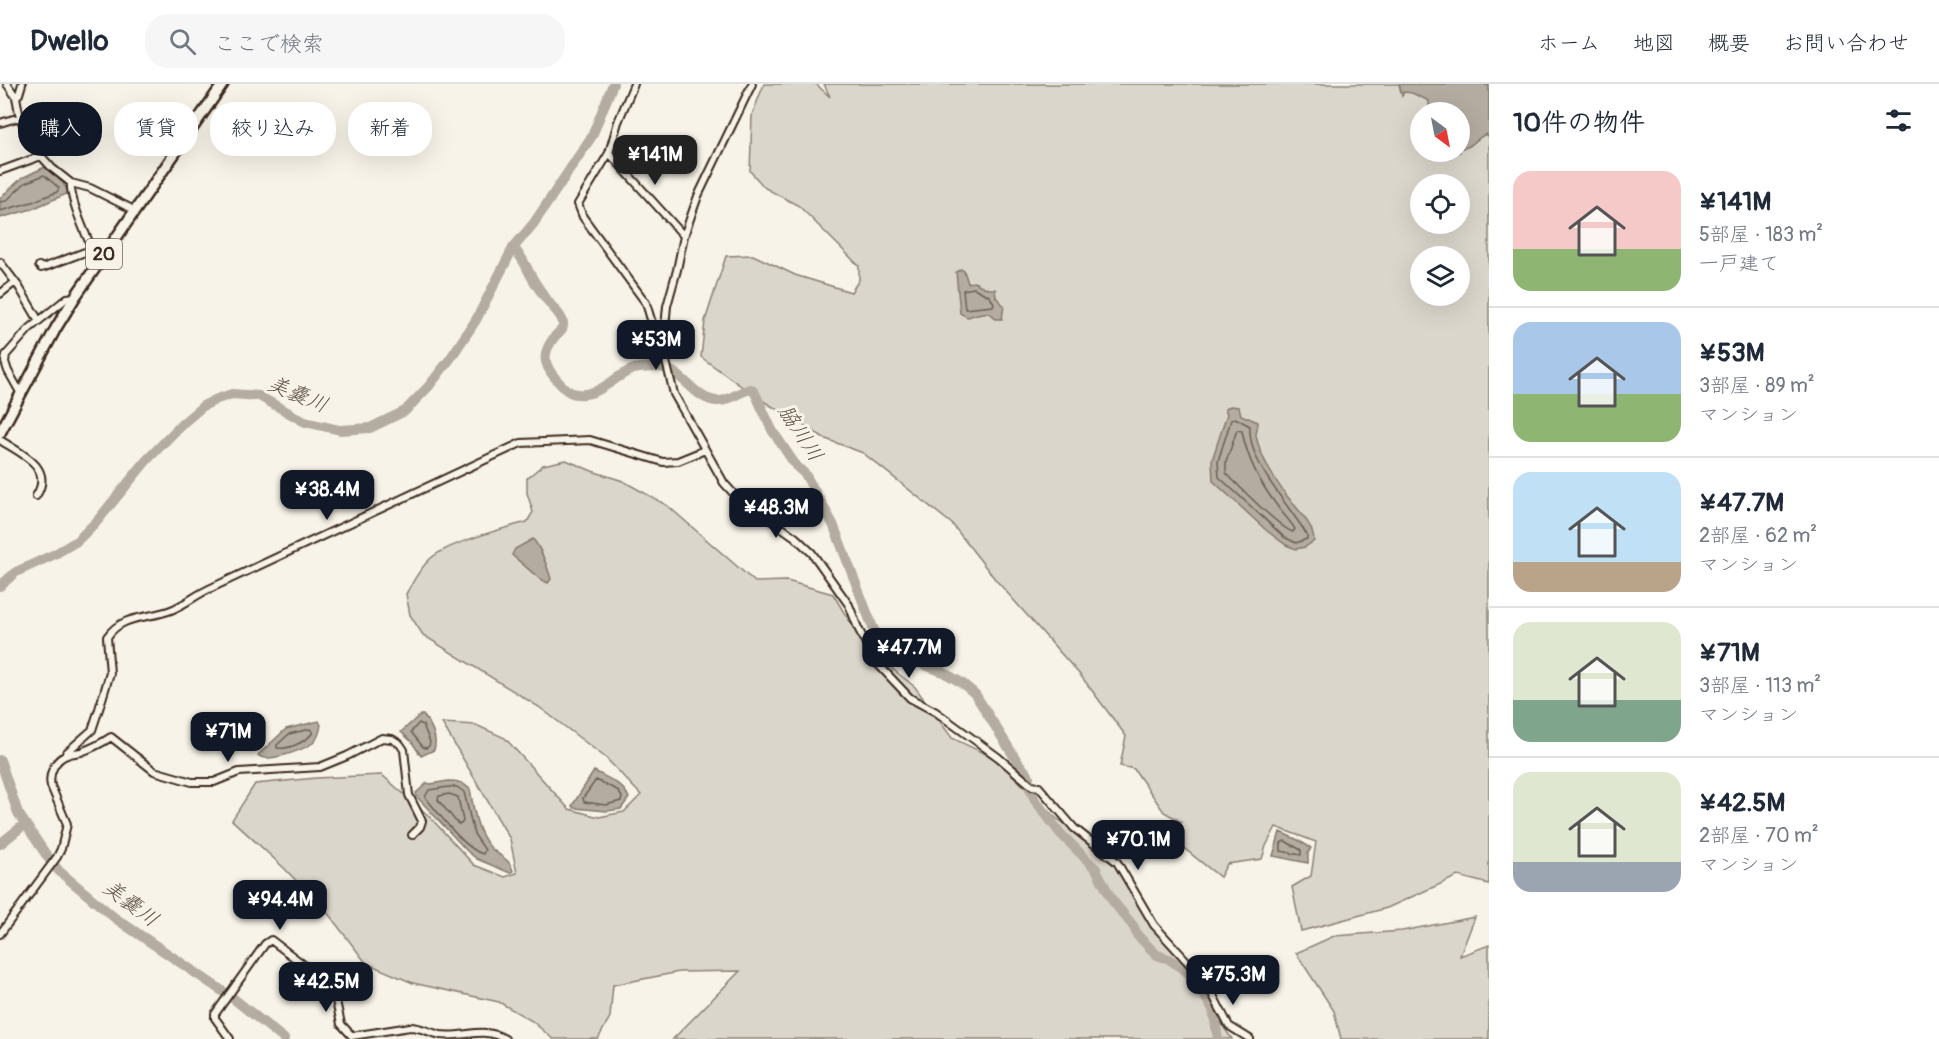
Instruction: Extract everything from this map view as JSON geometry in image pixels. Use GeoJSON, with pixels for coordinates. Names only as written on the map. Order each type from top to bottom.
{"type":"FeatureCollection","features":[{"type":"Feature","properties":{"kind":"main road","name":"20"},"geometry":{"type":"LineString","coordinates":[[0,433],[75,297],[223,84]]}},
{"type":"Feature","properties":{"kind":"street"},"geometry":{"type":"LineString","coordinates":[[7,84],[16,97],[18,107]]}},
{"type":"Feature","properties":{"kind":"street"},"geometry":{"type":"LineString","coordinates":[[16,97],[22,84]]}},
{"type":"Feature","properties":{"kind":"street"},"geometry":{"type":"LineString","coordinates":[[634,84],[618,122],[609,153],[578,204],[583,217],[646,303],[680,405],[724,483],[733,493],[795,537],[812,553],[849,605],[875,661],[910,698],[936,712],[998,757],[1032,786],[1039,788],[1062,811],[1074,828],[1117,862],[1154,925],[1206,982],[1229,1026],[1250,1039]]}},
{"type":"Feature","properties":{"kind":"street"},"geometry":{"type":"LineString","coordinates":[[663,349],[667,306],[684,236],[698,196],[752,84]]}},
{"type":"Feature","properties":{"kind":"street"},"geometry":{"type":"LineString","coordinates":[[0,123],[18,118]]}},
{"type":"Feature","properties":{"kind":"street"},"geometry":{"type":"LineString","coordinates":[[609,153],[684,236]]}},
{"type":"Feature","properties":{"kind":"street"},"geometry":{"type":"LineString","coordinates":[[0,171],[41,156],[70,183],[90,188],[134,210]]}},
{"type":"Feature","properties":{"kind":"street"},"geometry":{"type":"LineString","coordinates":[[70,183],[78,215],[99,261]]}},
{"type":"Feature","properties":{"kind":"street"},"geometry":{"type":"LineString","coordinates":[[39,267],[93,249]]}},
{"type":"Feature","properties":{"kind":"street"},"geometry":{"type":"LineString","coordinates":[[0,262],[19,287],[39,321]]}},
{"type":"Feature","properties":{"kind":"street"},"geometry":{"type":"LineString","coordinates":[[0,294],[14,283]]}},
{"type":"Feature","properties":{"kind":"street"},"geometry":{"type":"LineString","coordinates":[[21,394],[8,371],[6,356],[29,329],[67,298],[75,297]]}},
{"type":"Feature","properties":{"kind":"street"},"geometry":{"type":"LineString","coordinates":[[0,440],[39,467],[40,490],[36,496]]}},
{"type":"Feature","properties":{"kind":"street"},"geometry":{"type":"LineString","coordinates":[[0,934],[57,857],[65,837],[67,824],[49,779],[57,762],[92,730],[110,673],[107,637],[120,623],[171,610],[209,589],[521,443],[590,440],[663,462],[678,461],[705,450]]}},
{"type":"Feature","properties":{"kind":"street"},"geometry":{"type":"LineString","coordinates":[[66,755],[101,744],[111,737],[154,771],[192,782],[214,782],[239,772],[320,767],[382,738],[392,739],[404,750],[409,795],[422,821],[420,827],[412,835]]}},
{"type":"Feature","properties":{"kind":"street"},"geometry":{"type":"LineString","coordinates":[[230,1039],[215,1018],[215,1014],[265,944],[272,940],[333,987],[341,1024],[352,1036],[410,1026],[448,1035],[491,1032],[505,1039]]}},
{"type":"Feature","properties":{"kind":"shaded area"},"geometry":{"type":"Polygon","coordinates":[[[764,84],[816,84],[830,97],[824,84],[1489,84],[1489,884],[1458,876],[1387,908],[1301,931],[1292,887],[1311,876],[1316,842],[1276,827],[1262,859],[1227,864],[1220,877],[1175,841],[1172,827],[1182,822],[1164,812],[1134,769],[1120,766],[1126,736],[1081,676],[995,579],[952,524],[863,453],[826,439],[755,396],[701,357],[705,321],[726,256],[753,255],[795,275],[851,292],[859,280],[859,266],[799,206],[765,188],[750,171],[752,115],[764,84]]]}},
{"type":"Feature","properties":{"kind":"shaded area"},"geometry":{"type":"Polygon","coordinates":[[[566,460],[623,481],[668,506],[755,582],[787,581],[833,594],[864,646],[915,687],[952,738],[996,759],[1056,818],[1097,846],[1139,893],[1212,1011],[1232,1039],[673,1039],[740,971],[679,972],[613,985],[610,1017],[598,1039],[553,1039],[532,1021],[499,1002],[413,983],[366,963],[330,916],[284,868],[232,820],[255,784],[382,775],[429,816],[474,865],[505,877],[517,873],[510,839],[442,723],[476,725],[505,738],[569,809],[599,817],[624,812],[641,795],[606,758],[539,707],[423,635],[410,615],[406,594],[419,571],[430,559],[461,542],[527,522],[533,512],[527,493],[527,478],[543,465],[566,460]]]}},
{"type":"Feature","properties":{"kind":"shaded area"},"geometry":{"type":"Polygon","coordinates":[[[1475,917],[1460,956],[1489,945],[1489,1039],[1341,1039],[1334,1011],[1296,953],[1334,936],[1402,931],[1475,917]]]}},
{"type":"Feature","properties":{"kind":"water"},"geometry":{"type":"Polygon","coordinates":[[[1399,84],[1484,84],[1489,86],[1489,137],[1486,134],[1470,146],[1470,102],[1429,102],[1412,93],[1404,92],[1402,96],[1399,84]]]}},
{"type":"Feature","properties":{"kind":"water"},"geometry":{"type":"Polygon","coordinates":[[[45,167],[63,183],[69,193],[32,209],[0,218],[0,198],[22,178],[45,167]]]}},
{"type":"Feature","properties":{"kind":"water"},"geometry":{"type":"Polygon","coordinates":[[[961,269],[968,283],[974,282],[988,289],[995,289],[996,297],[1004,306],[1002,319],[996,319],[987,313],[967,317],[960,313],[956,272],[961,269]]]}},
{"type":"Feature","properties":{"kind":"water"},"geometry":{"type":"Polygon","coordinates":[[[1230,406],[1239,407],[1241,415],[1258,422],[1256,435],[1265,462],[1280,487],[1312,530],[1314,541],[1305,547],[1296,549],[1286,545],[1267,531],[1213,481],[1212,460],[1227,414],[1225,409],[1230,406]]]}},
{"type":"Feature","properties":{"kind":"water"},"geometry":{"type":"Polygon","coordinates":[[[533,539],[548,569],[551,579],[548,583],[512,555],[515,549],[533,539]]]}},
{"type":"Feature","properties":{"kind":"water"},"geometry":{"type":"Polygon","coordinates":[[[420,715],[423,715],[429,723],[435,741],[434,750],[421,756],[412,742],[401,732],[420,715]]]}},
{"type":"Feature","properties":{"kind":"water"},"geometry":{"type":"Polygon","coordinates":[[[319,721],[321,725],[317,737],[308,746],[276,757],[258,755],[286,729],[319,721]]]}},
{"type":"Feature","properties":{"kind":"water"},"geometry":{"type":"Polygon","coordinates":[[[594,771],[623,788],[629,798],[621,809],[607,811],[572,806],[594,771]]]}},
{"type":"Feature","properties":{"kind":"water"},"geometry":{"type":"Polygon","coordinates":[[[460,782],[470,789],[476,820],[485,841],[507,860],[513,871],[510,873],[477,859],[417,797],[416,793],[427,783],[460,782]]]}},
{"type":"Feature","properties":{"kind":"water"},"geometry":{"type":"Polygon","coordinates":[[[1280,832],[1311,848],[1308,853],[1308,863],[1273,856],[1280,832]]]}},
{"type":"Feature","properties":{"kind":"waterway","name":"美嚢川"},"geometry":{"type":"LineString","coordinates":[[0,586],[16,572],[77,541],[98,520],[146,461],[183,423],[203,406],[217,399],[232,394],[259,396],[305,422],[340,430],[370,428],[405,411],[429,386],[476,320],[513,248],[534,223],[592,136],[613,84]]}},
{"type":"Feature","properties":{"kind":"waterway","name":"脇川川"},"geometry":{"type":"LineString","coordinates":[[513,248],[562,319],[563,327],[546,352],[546,363],[551,373],[568,391],[574,394],[586,394],[631,370],[658,367],[674,373],[709,399],[721,401],[751,389],[755,393],[772,430],[796,466],[805,474],[833,524],[873,628],[883,645],[898,654],[943,672],[975,694],[1029,776],[1028,784],[1035,800],[1060,833],[1096,869],[1112,900],[1134,927],[1137,935],[1157,955],[1169,959],[1190,974],[1213,1009],[1218,1039]]}},
{"type":"Feature","properties":{"kind":"waterway","name":"美嚢川"},"geometry":{"type":"LineString","coordinates":[[0,760],[18,813],[59,871],[115,918],[234,999],[284,1039]]}},
{"type":"Feature","properties":{"kind":"waterway"},"geometry":{"type":"LineString","coordinates":[[0,844],[25,824]]}}]}
